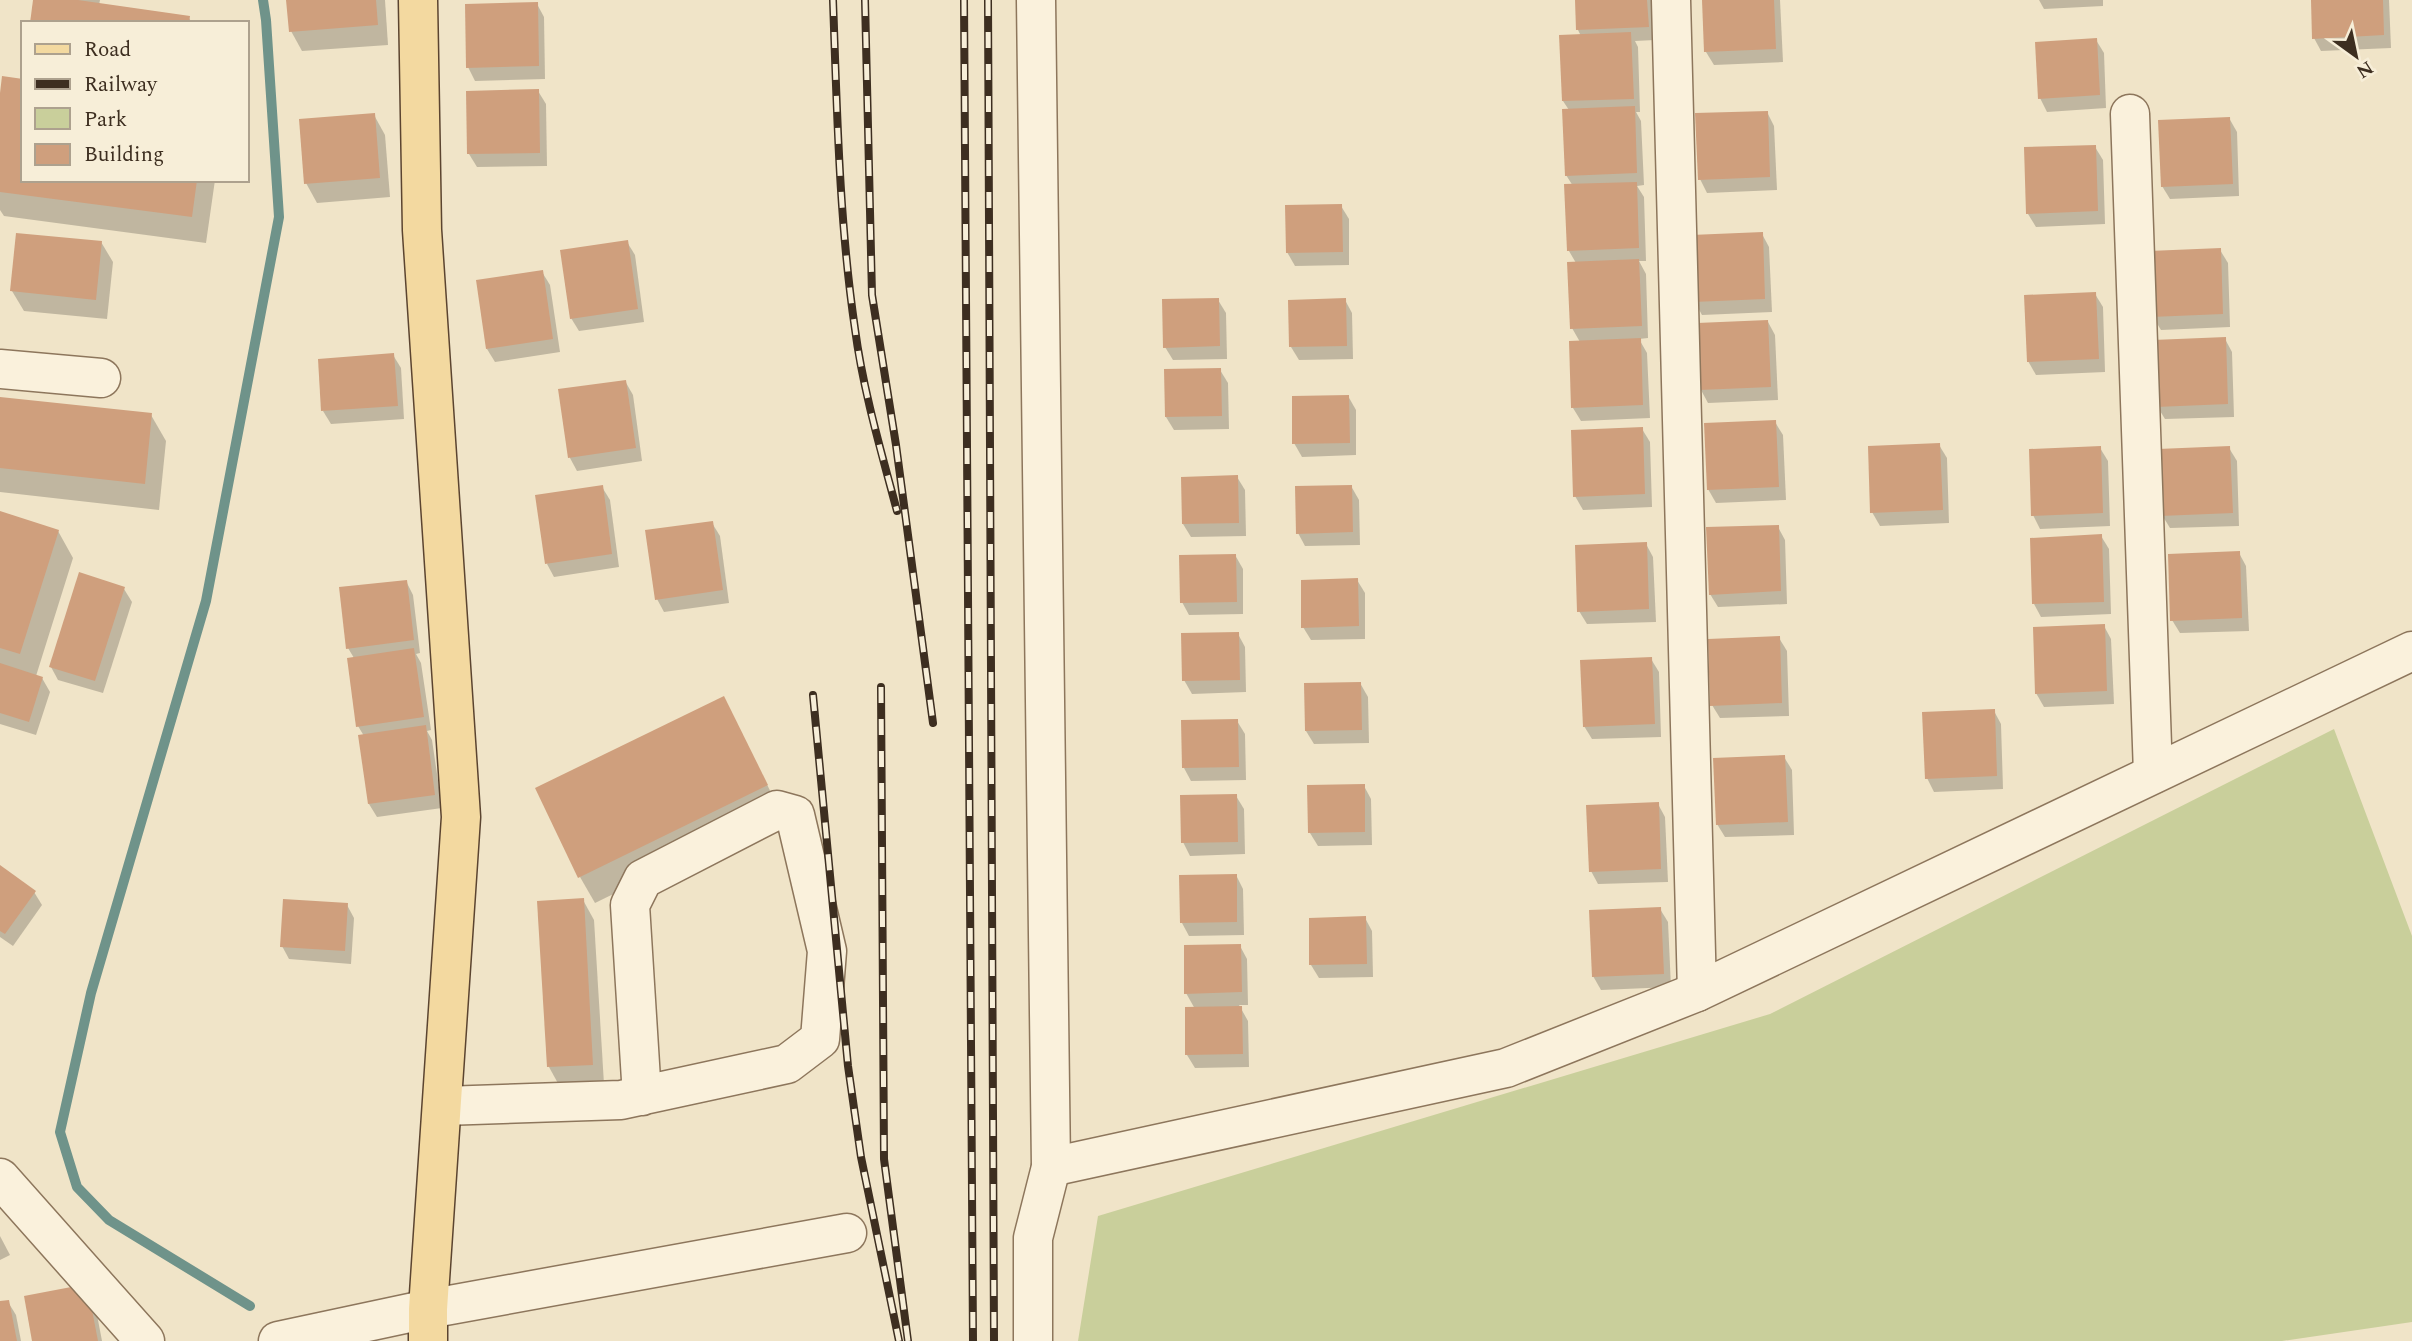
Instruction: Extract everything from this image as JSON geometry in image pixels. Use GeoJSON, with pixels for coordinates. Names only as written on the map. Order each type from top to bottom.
{"type":"FeatureCollection","features":[{"type":"Feature","properties":{"kind":"main road"},"geometry":{"type":"LineString","coordinates":[[418,0],[422,230],[461,817],[428,1325]]}},
{"type":"Feature","properties":{"kind":"street"},"geometry":{"type":"LineString","coordinates":[[1033,1341],[1033,1238],[1051,1167],[1037,0]]}},
{"type":"Feature","properties":{"kind":"street"},"geometry":{"type":"LineString","coordinates":[[1671,0],[1697,992]]}},
{"type":"Feature","properties":{"kind":"street"},"geometry":{"type":"LineString","coordinates":[[2130,114],[2153,774]]}},
{"type":"Feature","properties":{"kind":"street"},"geometry":{"type":"LineString","coordinates":[[0,369],[101,378]]}},
{"type":"Feature","properties":{"kind":"street"},"geometry":{"type":"LineString","coordinates":[[1051,1167],[1506,1068],[1697,992],[2412,650]]}},
{"type":"Feature","properties":{"kind":"street"},"geometry":{"type":"LineString","coordinates":[[443,1106],[621,1100],[642,1096],[787,1064],[820,1039],[827,951],[795,815],[777,810],[643,879],[631,905],[642,1096]]}},
{"type":"Feature","properties":{"kind":"street"},"geometry":{"type":"LineString","coordinates":[[0,1178],[145,1341]]}},
{"type":"Feature","properties":{"kind":"street"},"geometry":{"type":"LineString","coordinates":[[278,1341],[428,1325],[847,1233]]}},
{"type":"Feature","properties":{"kind":"green space"},"geometry":{"type":"Polygon","coordinates":[[[2334,729],[2412,936],[2412,1322],[2282,1341],[1078,1341],[1098,1216],[1770,1014],[2334,729]]]}},
{"type":"Feature","properties":{"kind":"building"},"geometry":{"type":"Polygon","coordinates":[[[33,0],[78,0],[190,16],[189,21],[30,21],[33,0]]]}},
{"type":"Feature","properties":{"kind":"building"},"geometry":{"type":"Polygon","coordinates":[[[286,0],[376,0],[378,25],[289,32],[286,0]]]}},
{"type":"Feature","properties":{"kind":"building"},"geometry":{"type":"Polygon","coordinates":[[[1575,0],[1647,0],[1649,27],[1576,30],[1575,0]]]}},
{"type":"Feature","properties":{"kind":"building"},"geometry":{"type":"Polygon","coordinates":[[[1702,0],[1774,0],[1776,49],[1704,52],[1702,0]]]}},
{"type":"Feature","properties":{"kind":"building"},"geometry":{"type":"Polygon","coordinates":[[[2311,0],[2383,0],[2384,35],[2312,39],[2311,0]]]}},
{"type":"Feature","properties":{"kind":"building"},"geometry":{"type":"Polygon","coordinates":[[[538,2],[539,66],[466,68],[465,4],[538,2]]]}},
{"type":"Feature","properties":{"kind":"building"},"geometry":{"type":"Polygon","coordinates":[[[1631,32],[1634,99],[1562,101],[1559,35],[1631,32]]]}},
{"type":"Feature","properties":{"kind":"building"},"geometry":{"type":"Polygon","coordinates":[[[2097,38],[2100,95],[2038,99],[2035,42],[2097,38]]]}},
{"type":"Feature","properties":{"kind":"building"},"geometry":{"type":"Polygon","coordinates":[[[2,76],[21,79],[21,182],[197,182],[192,217],[0,192],[2,76]]]}},
{"type":"Feature","properties":{"kind":"building"},"geometry":{"type":"Polygon","coordinates":[[[539,89],[540,153],[467,154],[466,91],[539,89]]]}},
{"type":"Feature","properties":{"kind":"building"},"geometry":{"type":"Polygon","coordinates":[[[1635,106],[1637,173],[1565,176],[1562,109],[1635,106]]]}},
{"type":"Feature","properties":{"kind":"building"},"geometry":{"type":"Polygon","coordinates":[[[1768,111],[1770,177],[1698,180],[1695,113],[1768,111]]]}},
{"type":"Feature","properties":{"kind":"building"},"geometry":{"type":"Polygon","coordinates":[[[375,113],[380,178],[304,184],[299,119],[375,113]]]}},
{"type":"Feature","properties":{"kind":"building"},"geometry":{"type":"Polygon","coordinates":[[[2230,117],[2233,184],[2161,187],[2158,120],[2230,117]]]}},
{"type":"Feature","properties":{"kind":"building"},"geometry":{"type":"Polygon","coordinates":[[[2096,145],[2098,211],[2026,214],[2024,147],[2096,145]]]}},
{"type":"Feature","properties":{"kind":"building"},"geometry":{"type":"Polygon","coordinates":[[[1637,182],[1639,248],[1567,251],[1564,184],[1637,182]]]}},
{"type":"Feature","properties":{"kind":"building"},"geometry":{"type":"Polygon","coordinates":[[[1342,204],[1343,252],[1286,253],[1285,205],[1342,204]]]}},
{"type":"Feature","properties":{"kind":"building"},"geometry":{"type":"Polygon","coordinates":[[[1763,232],[1765,299],[1693,302],[1691,235],[1763,232]]]}},
{"type":"Feature","properties":{"kind":"building"},"geometry":{"type":"Polygon","coordinates":[[[16,233],[102,241],[96,300],[10,291],[16,233]]]}},
{"type":"Feature","properties":{"kind":"building"},"geometry":{"type":"Polygon","coordinates":[[[628,240],[638,309],[570,319],[560,250],[628,240]]]}},
{"type":"Feature","properties":{"kind":"building"},"geometry":{"type":"Polygon","coordinates":[[[2221,248],[2223,314],[2151,317],[2149,251],[2221,248]]]}},
{"type":"Feature","properties":{"kind":"building"},"geometry":{"type":"Polygon","coordinates":[[[1639,259],[1642,326],[1570,329],[1567,262],[1639,259]]]}},
{"type":"Feature","properties":{"kind":"building"},"geometry":{"type":"Polygon","coordinates":[[[543,270],[553,339],[486,349],[476,280],[543,270]]]}},
{"type":"Feature","properties":{"kind":"building"},"geometry":{"type":"Polygon","coordinates":[[[2096,292],[2099,359],[2027,362],[2024,295],[2096,292]]]}},
{"type":"Feature","properties":{"kind":"building"},"geometry":{"type":"Polygon","coordinates":[[[1219,298],[1220,346],[1163,348],[1162,299],[1219,298]]]}},
{"type":"Feature","properties":{"kind":"building"},"geometry":{"type":"Polygon","coordinates":[[[1346,298],[1347,346],[1289,347],[1288,300],[1346,298]]]}},
{"type":"Feature","properties":{"kind":"building"},"geometry":{"type":"Polygon","coordinates":[[[1768,320],[1771,387],[1699,390],[1697,323],[1768,320]]]}},
{"type":"Feature","properties":{"kind":"building"},"geometry":{"type":"Polygon","coordinates":[[[2226,337],[2228,404],[2156,407],[2153,340],[2226,337]]]}},
{"type":"Feature","properties":{"kind":"building"},"geometry":{"type":"Polygon","coordinates":[[[1641,338],[1643,405],[1571,408],[1569,341],[1641,338]]]}},
{"type":"Feature","properties":{"kind":"building"},"geometry":{"type":"Polygon","coordinates":[[[394,353],[398,406],[321,411],[318,359],[394,353]]]}},
{"type":"Feature","properties":{"kind":"building"},"geometry":{"type":"Polygon","coordinates":[[[1221,368],[1222,416],[1165,417],[1164,369],[1221,368]]]}},
{"type":"Feature","properties":{"kind":"building"},"geometry":{"type":"Polygon","coordinates":[[[626,380],[636,448],[568,458],[558,389],[626,380]]]}},
{"type":"Feature","properties":{"kind":"building"},"geometry":{"type":"Polygon","coordinates":[[[1349,395],[1350,443],[1292,444],[1292,396],[1349,395]]]}},
{"type":"Feature","properties":{"kind":"building"},"geometry":{"type":"Polygon","coordinates":[[[0,397],[152,413],[145,484],[0,468],[0,397]]]}},
{"type":"Feature","properties":{"kind":"building"},"geometry":{"type":"Polygon","coordinates":[[[1776,420],[1779,487],[1707,490],[1704,423],[1776,420]]]}},
{"type":"Feature","properties":{"kind":"building"},"geometry":{"type":"Polygon","coordinates":[[[1643,427],[1645,494],[1573,497],[1571,430],[1643,427]]]}},
{"type":"Feature","properties":{"kind":"building"},"geometry":{"type":"Polygon","coordinates":[[[1940,443],[1943,510],[1870,513],[1868,446],[1940,443]]]}},
{"type":"Feature","properties":{"kind":"building"},"geometry":{"type":"Polygon","coordinates":[[[2101,446],[2103,513],[2031,516],[2029,449],[2101,446]]]}},
{"type":"Feature","properties":{"kind":"building"},"geometry":{"type":"Polygon","coordinates":[[[2230,446],[2233,513],[2160,516],[2158,449],[2230,446]]]}},
{"type":"Feature","properties":{"kind":"building"},"geometry":{"type":"Polygon","coordinates":[[[1238,475],[1239,523],[1182,524],[1181,477],[1238,475]]]}},
{"type":"Feature","properties":{"kind":"building"},"geometry":{"type":"Polygon","coordinates":[[[603,485],[612,554],[545,564],[535,495],[603,485]]]}},
{"type":"Feature","properties":{"kind":"building"},"geometry":{"type":"Polygon","coordinates":[[[1352,485],[1353,532],[1296,534],[1295,486],[1352,485]]]}},
{"type":"Feature","properties":{"kind":"building"},"geometry":{"type":"Polygon","coordinates":[[[0,511],[59,530],[20,654],[0,648],[0,511]]]}},
{"type":"Feature","properties":{"kind":"building"},"geometry":{"type":"Polygon","coordinates":[[[713,521],[723,590],[655,600],[645,530],[713,521]]]}},
{"type":"Feature","properties":{"kind":"building"},"geometry":{"type":"Polygon","coordinates":[[[1779,525],[1781,591],[1709,595],[1706,527],[1779,525]]]}},
{"type":"Feature","properties":{"kind":"building"},"geometry":{"type":"Polygon","coordinates":[[[2102,534],[2104,602],[2032,604],[2030,538],[2102,534]]]}},
{"type":"Feature","properties":{"kind":"building"},"geometry":{"type":"Polygon","coordinates":[[[1647,542],[1649,609],[1577,612],[1575,545],[1647,542]]]}},
{"type":"Feature","properties":{"kind":"building"},"geometry":{"type":"Polygon","coordinates":[[[2240,551],[2242,618],[2170,621],[2168,554],[2240,551]]]}},
{"type":"Feature","properties":{"kind":"building"},"geometry":{"type":"Polygon","coordinates":[[[1236,554],[1237,602],[1180,603],[1179,555],[1236,554]]]}},
{"type":"Feature","properties":{"kind":"building"},"geometry":{"type":"Polygon","coordinates":[[[79,572],[125,587],[95,681],[49,667],[79,572]]]}},
{"type":"Feature","properties":{"kind":"building"},"geometry":{"type":"Polygon","coordinates":[[[1358,578],[1359,626],[1301,628],[1301,580],[1358,578]]]}},
{"type":"Feature","properties":{"kind":"building"},"geometry":{"type":"Polygon","coordinates":[[[407,580],[414,640],[346,649],[339,587],[407,580]]]}},
{"type":"Feature","properties":{"kind":"building"},"geometry":{"type":"Polygon","coordinates":[[[2105,624],[2107,691],[2035,694],[2033,627],[2105,624]]]}},
{"type":"Feature","properties":{"kind":"building"},"geometry":{"type":"Polygon","coordinates":[[[1239,632],[1240,680],[1182,681],[1181,633],[1239,632]]]}},
{"type":"Feature","properties":{"kind":"building"},"geometry":{"type":"Polygon","coordinates":[[[1780,636],[1782,703],[1710,706],[1708,639],[1780,636]]]}},
{"type":"Feature","properties":{"kind":"building"},"geometry":{"type":"Polygon","coordinates":[[[414,648],[424,717],[356,727],[347,658],[414,648]]]}},
{"type":"Feature","properties":{"kind":"building"},"geometry":{"type":"Polygon","coordinates":[[[1652,657],[1655,724],[1583,727],[1580,660],[1652,657]]]}},
{"type":"Feature","properties":{"kind":"building"},"geometry":{"type":"Polygon","coordinates":[[[0,663],[43,677],[29,722],[0,713],[0,663]]]}},
{"type":"Feature","properties":{"kind":"building"},"geometry":{"type":"Polygon","coordinates":[[[1361,682],[1362,730],[1305,731],[1304,683],[1361,682]]]}},
{"type":"Feature","properties":{"kind":"building"},"geometry":{"type":"Polygon","coordinates":[[[724,696],[768,785],[578,878],[535,788],[724,696]]]}},
{"type":"Feature","properties":{"kind":"building"},"geometry":{"type":"Polygon","coordinates":[[[1995,709],[1997,776],[1925,779],[1922,712],[1995,709]]]}},
{"type":"Feature","properties":{"kind":"building"},"geometry":{"type":"Polygon","coordinates":[[[1238,719],[1239,767],[1182,768],[1181,720],[1238,719]]]}},
{"type":"Feature","properties":{"kind":"building"},"geometry":{"type":"Polygon","coordinates":[[[426,725],[435,795],[368,804],[358,735],[426,725]]]}},
{"type":"Feature","properties":{"kind":"building"},"geometry":{"type":"Polygon","coordinates":[[[1785,755],[1788,822],[1716,825],[1713,758],[1785,755]]]}},
{"type":"Feature","properties":{"kind":"building"},"geometry":{"type":"Polygon","coordinates":[[[1365,784],[1365,832],[1308,833],[1307,785],[1365,784]]]}},
{"type":"Feature","properties":{"kind":"building"},"geometry":{"type":"Polygon","coordinates":[[[1237,794],[1238,842],[1181,843],[1180,795],[1237,794]]]}},
{"type":"Feature","properties":{"kind":"building"},"geometry":{"type":"Polygon","coordinates":[[[1659,802],[1661,869],[1589,872],[1586,805],[1659,802]]]}},
{"type":"Feature","properties":{"kind":"building"},"geometry":{"type":"Polygon","coordinates":[[[0,865],[36,891],[5,934],[0,931],[0,865]]]}},
{"type":"Feature","properties":{"kind":"building"},"geometry":{"type":"Polygon","coordinates":[[[1237,874],[1237,922],[1180,923],[1179,875],[1237,874]]]}},
{"type":"Feature","properties":{"kind":"building"},"geometry":{"type":"Polygon","coordinates":[[[584,898],[593,1065],[547,1067],[537,901],[584,898]]]}},
{"type":"Feature","properties":{"kind":"building"},"geometry":{"type":"Polygon","coordinates":[[[283,899],[348,903],[345,951],[280,947],[283,899]]]}},
{"type":"Feature","properties":{"kind":"building"},"geometry":{"type":"Polygon","coordinates":[[[1661,907],[1664,974],[1592,977],[1589,910],[1661,907]]]}},
{"type":"Feature","properties":{"kind":"building"},"geometry":{"type":"Polygon","coordinates":[[[1366,916],[1367,964],[1309,965],[1309,918],[1366,916]]]}},
{"type":"Feature","properties":{"kind":"building"},"geometry":{"type":"Polygon","coordinates":[[[1241,944],[1242,992],[1184,994],[1184,945],[1241,944]]]}},
{"type":"Feature","properties":{"kind":"building"},"geometry":{"type":"Polygon","coordinates":[[[1242,1006],[1243,1054],[1185,1055],[1185,1007],[1242,1006]]]}},
{"type":"Feature","properties":{"kind":"building"},"geometry":{"type":"Polygon","coordinates":[[[87,1284],[98,1341],[32,1341],[24,1296],[87,1284]]]}},
{"type":"Feature","properties":{"kind":"building"},"geometry":{"type":"Polygon","coordinates":[[[9,1300],[17,1341],[0,1341],[0,1301],[9,1300]]]}},
{"type":"Feature","properties":{"kind":"waterway"},"geometry":{"type":"LineString","coordinates":[[250,1306],[109,1220],[77,1187],[60,1132],[91,993],[206,601],[279,217],[263,0]]}},
{"type":"Feature","properties":{"kind":"railway"},"geometry":{"type":"LineString","coordinates":[[833,0],[839,165],[845,247],[858,352],[897,511]]}},
{"type":"Feature","properties":{"kind":"railway"},"geometry":{"type":"LineString","coordinates":[[865,0],[872,295],[896,445],[933,723]]}},
{"type":"Feature","properties":{"kind":"railway"},"geometry":{"type":"LineString","coordinates":[[964,0],[973,1341]]}},
{"type":"Feature","properties":{"kind":"railway"},"geometry":{"type":"LineString","coordinates":[[988,0],[994,1341]]}},
{"type":"Feature","properties":{"kind":"railway"},"geometry":{"type":"LineString","coordinates":[[881,687],[884,1159],[908,1341]]}},
{"type":"Feature","properties":{"kind":"railway"},"geometry":{"type":"LineString","coordinates":[[813,695],[848,1066],[861,1157],[899,1341]]}}]}
